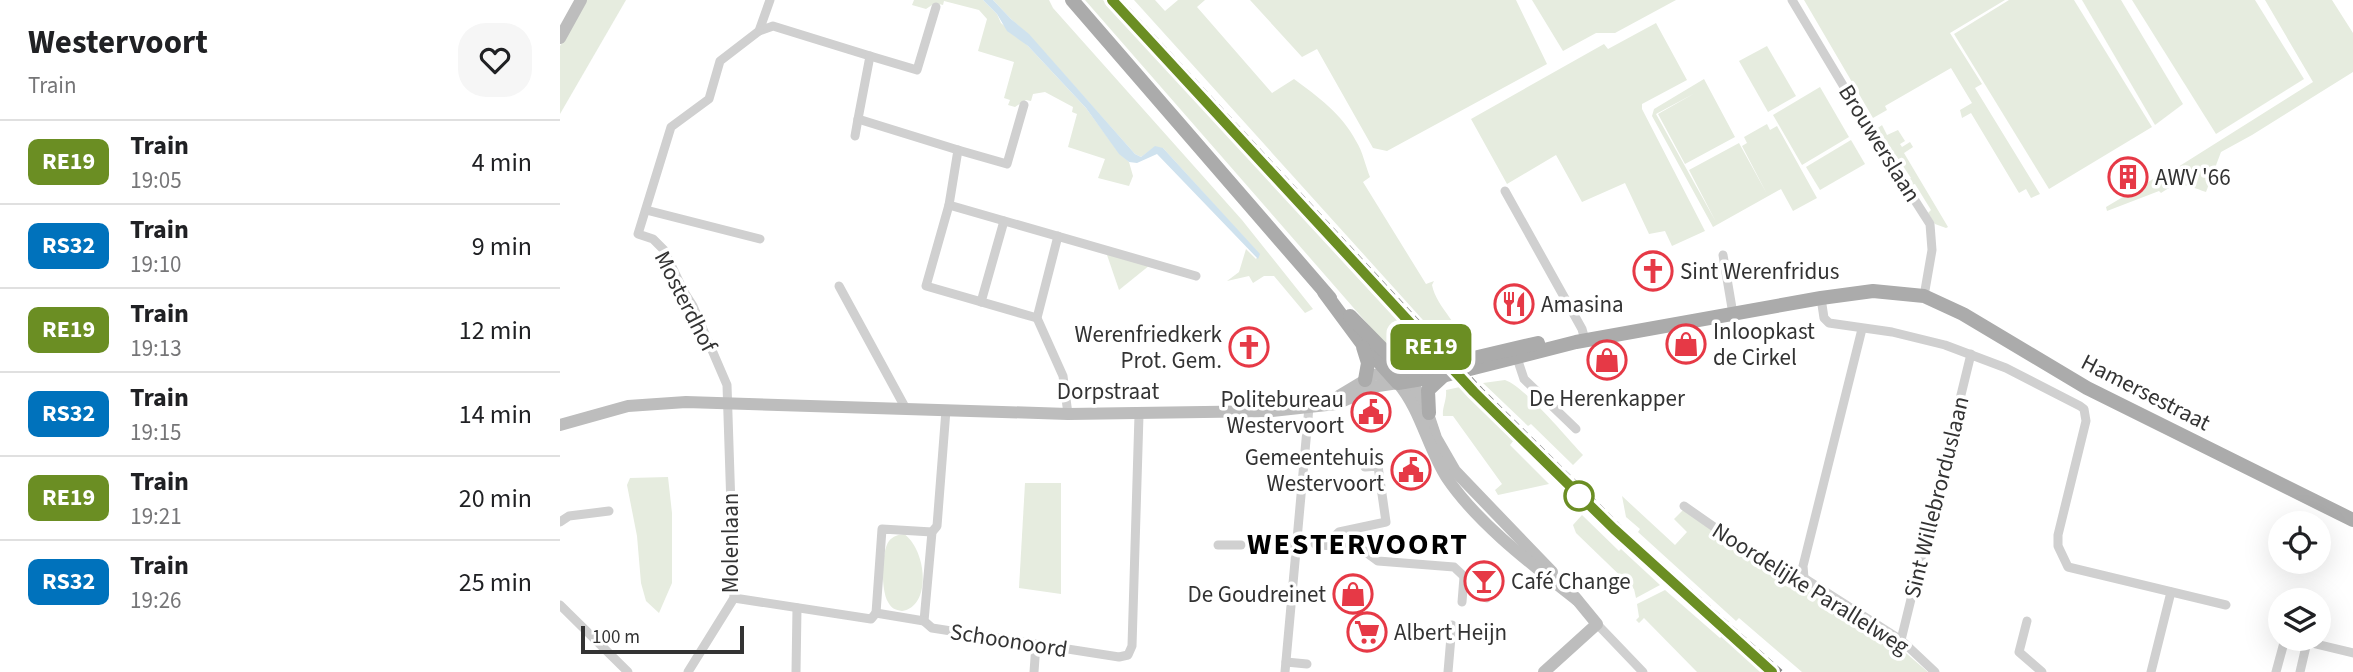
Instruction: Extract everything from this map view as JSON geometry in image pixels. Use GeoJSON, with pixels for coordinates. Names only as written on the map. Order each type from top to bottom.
{"type":"FeatureCollection","features":[{"type":"Feature","properties":{"kind":"main road"},"geometry":{"type":"LineString","coordinates":[[1072,0],[1324,292],[1361,342],[1400,377]]}},
{"type":"Feature","properties":{"kind":"main road","name":"Dorpstraat"},"geometry":{"type":"LineString","coordinates":[[1400,377],[1446,370],[1515,353],[1534,343],[1581,341],[1821,298],[1873,291],[1924,296]]}},
{"type":"Feature","properties":{"kind":"main road"},"geometry":{"type":"LineString","coordinates":[[1324,292],[1382,347],[1408,361],[1446,370]]}},
{"type":"Feature","properties":{"kind":"main road","name":"Hamersestraat"},"geometry":{"type":"LineString","coordinates":[[1924,296],[1963,314],[2087,388],[2353,520]]}},
{"type":"Feature","properties":{"kind":"main road"},"geometry":{"type":"LineString","coordinates":[[1361,342],[1368,363],[1365,380]]}},
{"type":"Feature","properties":{"kind":"main road"},"geometry":{"type":"LineString","coordinates":[[1382,347],[1400,377]]}},
{"type":"Feature","properties":{"kind":"main road"},"geometry":{"type":"LineString","coordinates":[[1429,413],[1427,390],[1446,370]]}},
{"type":"Feature","properties":{"kind":"street"},"geometry":{"type":"LineString","coordinates":[[560,38],[581,0]]}},
{"type":"Feature","properties":{"kind":"street"},"geometry":{"type":"LineString","coordinates":[[759,31],[770,0]]}},
{"type":"Feature","properties":{"kind":"street","name":"Brouwerslaan"},"geometry":{"type":"LineString","coordinates":[[1792,0],[1930,224],[1933,250],[1924,296]]}},
{"type":"Feature","properties":{"kind":"street"},"geometry":{"type":"LineString","coordinates":[[759,31],[773,26],[917,70],[936,7]]}},
{"type":"Feature","properties":{"kind":"street","name":"Mosterdhof"},"geometry":{"type":"LineString","coordinates":[[727,403],[726,385],[694,306],[663,250],[653,239],[638,234],[671,127],[709,99],[720,61],[759,31]]}},
{"type":"Feature","properties":{"kind":"street"},"geometry":{"type":"LineString","coordinates":[[855,136],[870,56]]}},
{"type":"Feature","properties":{"kind":"street"},"geometry":{"type":"LineString","coordinates":[[858,119],[1007,164],[1024,105]]}},
{"type":"Feature","properties":{"kind":"street"},"geometry":{"type":"LineString","coordinates":[[958,150],[949,205],[926,286],[1037,318]]}},
{"type":"Feature","properties":{"kind":"street"},"geometry":{"type":"LineString","coordinates":[[1505,191],[1582,329],[1581,341]]}},
{"type":"Feature","properties":{"kind":"street"},"geometry":{"type":"LineString","coordinates":[[949,205],[1196,276]]}},
{"type":"Feature","properties":{"kind":"street","name":"Mosterdhof"},"geometry":{"type":"LineString","coordinates":[[646,210],[760,239]]}},
{"type":"Feature","properties":{"kind":"street"},"geometry":{"type":"LineString","coordinates":[[981,302],[1004,221]]}},
{"type":"Feature","properties":{"kind":"street"},"geometry":{"type":"LineString","coordinates":[[1058,236],[1037,318],[1063,376],[1068,414]]}},
{"type":"Feature","properties":{"kind":"street"},"geometry":{"type":"LineString","coordinates":[[1723,255],[1733,314]]}},
{"type":"Feature","properties":{"kind":"street"},"geometry":{"type":"LineString","coordinates":[[839,286],[906,409]]}},
{"type":"Feature","properties":{"kind":"street"},"geometry":{"type":"LineString","coordinates":[[1821,298],[1825,318],[1829,323],[1915,337],[1971,354],[2074,401],[2084,409],[2086,421],[2058,535],[2058,545],[2068,567],[2226,605]]}},
{"type":"Feature","properties":{"kind":"street"},"geometry":{"type":"LineString","coordinates":[[1804,578],[1803,566],[1862,329]]}},
{"type":"Feature","properties":{"kind":"street"},"geometry":{"type":"LineString","coordinates":[[1515,353],[1521,374],[1527,382],[1576,429]]}},
{"type":"Feature","properties":{"kind":"street","name":"Sint Willebrorduslaan"},"geometry":{"type":"LineString","coordinates":[[1901,640],[1971,354]]}},
{"type":"Feature","properties":{"kind":"street","name":"Dorpstraat"},"geometry":{"type":"LineString","coordinates":[[1309,407],[1343,394],[1374,375],[1400,377]]}},
{"type":"Feature","properties":{"kind":"street"},"geometry":{"type":"LineString","coordinates":[[1400,377],[1429,413],[1444,455],[1459,477],[1569,589],[1597,624],[1643,672]]}},
{"type":"Feature","properties":{"kind":"street"},"geometry":{"type":"LineString","coordinates":[[1400,377],[1430,446],[1453,487],[1523,557],[1577,600]]}},
{"type":"Feature","properties":{"kind":"street","name":"Dorpstraat"},"geometry":{"type":"LineString","coordinates":[[560,425],[628,406],[727,403],[1068,414],[1272,411],[1345,401],[1400,377]]}},
{"type":"Feature","properties":{"kind":"street","name":"Molenlaan"},"geometry":{"type":"LineString","coordinates":[[688,672],[734,598],[727,403]]}},
{"type":"Feature","properties":{"kind":"street"},"geometry":{"type":"LineString","coordinates":[[1307,664],[1286,667],[1309,407]]}},
{"type":"Feature","properties":{"kind":"street"},"geometry":{"type":"LineString","coordinates":[[924,621],[932,532],[937,526],[946,410]]}},
{"type":"Feature","properties":{"kind":"street","name":"Schoonoord"},"geometry":{"type":"LineString","coordinates":[[734,598],[871,619],[876,612],[924,621],[932,628],[1119,657],[1128,655],[1132,646],[1139,415]]}},
{"type":"Feature","properties":{"kind":"street"},"geometry":{"type":"LineString","coordinates":[[1326,545],[1339,532],[1386,522],[1378,466],[1365,467],[1363,460]]}},
{"type":"Feature","properties":{"kind":"street","name":"Noordelijke Parallelweg"},"geometry":{"type":"LineString","coordinates":[[1685,506],[1787,578],[1804,578],[1901,640],[1935,672]]}},
{"type":"Feature","properties":{"kind":"street"},"geometry":{"type":"LineString","coordinates":[[560,522],[569,516],[609,511]]}},
{"type":"Feature","properties":{"kind":"street"},"geometry":{"type":"LineString","coordinates":[[876,612],[882,529],[932,532]]}},
{"type":"Feature","properties":{"kind":"street"},"geometry":{"type":"LineString","coordinates":[[1258,544],[1297,544]]}},
{"type":"Feature","properties":{"kind":"street"},"geometry":{"type":"LineString","coordinates":[[1315,544],[1363,550],[1378,561],[1454,567],[1487,598]]}},
{"type":"Feature","properties":{"kind":"street"},"geometry":{"type":"LineString","coordinates":[[1218,545],[1241,545]]}},
{"type":"Feature","properties":{"kind":"street"},"geometry":{"type":"LineString","coordinates":[[1362,563],[1363,550]]}},
{"type":"Feature","properties":{"kind":"street"},"geometry":{"type":"LineString","coordinates":[[1462,602],[1464,577]]}},
{"type":"Feature","properties":{"kind":"street"},"geometry":{"type":"LineString","coordinates":[[2151,672],[2171,592]]}},
{"type":"Feature","properties":{"kind":"street"},"geometry":{"type":"LineString","coordinates":[[560,605],[628,672]]}},
{"type":"Feature","properties":{"kind":"street"},"geometry":{"type":"LineString","coordinates":[[796,672],[797,608]]}},
{"type":"Feature","properties":{"kind":"street"},"geometry":{"type":"LineString","coordinates":[[2027,621],[2019,652],[2042,672]]}},
{"type":"Feature","properties":{"kind":"street"},"geometry":{"type":"LineString","coordinates":[[1544,672],[1597,624]]}},
{"type":"Feature","properties":{"kind":"street"},"geometry":{"type":"LineString","coordinates":[[1448,672],[1452,625]]}},
{"type":"Feature","properties":{"kind":"street"},"geometry":{"type":"LineString","coordinates":[[1034,672],[1036,645]]}},
{"type":"Feature","properties":{"kind":"street"},"geometry":{"type":"LineString","coordinates":[[2331,648],[2353,653]]}},
{"type":"Feature","properties":{"kind":"street"},"geometry":{"type":"LineString","coordinates":[[2276,672],[2282,651]]}},
{"type":"Feature","properties":{"kind":"street"},"geometry":{"type":"LineString","coordinates":[[2300,672],[2305,651]]}},
{"type":"Feature","properties":{"kind":"shaded area"},"geometry":{"type":"Polygon","coordinates":[[[586,0],[626,0],[560,114],[560,46],[586,0]]]}},
{"type":"Feature","properties":{"kind":"shaded area"},"geometry":{"type":"Polygon","coordinates":[[[914,0],[983,0],[997,14],[1001,23],[1028,46],[1086,108],[1119,153],[1129,162],[1133,176],[1129,186],[1098,178],[1105,159],[1068,147],[1077,114],[1072,112],[1073,107],[1045,92],[1033,94],[1031,101],[1026,100],[1015,107],[1008,105],[1010,100],[1004,98],[1014,62],[978,51],[987,19],[979,10],[944,1],[943,5],[935,3],[926,9],[912,5],[914,0]]]}},
{"type":"Feature","properties":{"kind":"shaded area"},"geometry":{"type":"Polygon","coordinates":[[[993,0],[1049,0],[1053,8],[1242,220],[1313,309],[1305,313],[1274,276],[1264,276],[1253,283],[1249,276],[1227,281],[1239,272],[1246,249],[1256,259],[1259,254],[1163,148],[1152,149],[1141,157],[1135,154],[1029,35],[993,0]]]}},
{"type":"Feature","properties":{"kind":"shaded area"},"geometry":{"type":"Polygon","coordinates":[[[1085,0],[1103,0],[1418,343],[1419,348],[1424,348],[1435,360],[1404,356],[1386,345],[1085,0]]]}},
{"type":"Feature","properties":{"kind":"shaded area"},"geometry":{"type":"Polygon","coordinates":[[[1134,0],[1155,0],[1165,11],[1178,0],[1205,0],[1197,7],[1272,93],[1294,79],[1336,114],[1350,131],[1360,150],[1370,177],[1363,182],[1426,284],[1434,281],[1432,285],[1435,294],[1460,333],[1466,350],[1450,350],[1134,0]]]}},
{"type":"Feature","properties":{"kind":"shaded area"},"geometry":{"type":"Polygon","coordinates":[[[1250,0],[1516,0],[1547,64],[1387,151],[1373,148],[1317,49],[1302,57],[1250,0]]]}},
{"type":"Feature","properties":{"kind":"shaded area"},"geometry":{"type":"Polygon","coordinates":[[[1532,0],[1676,0],[1615,33],[1596,33],[1563,51],[1532,0]]]}},
{"type":"Feature","properties":{"kind":"shaded area"},"geometry":{"type":"Polygon","coordinates":[[[1804,0],[2005,0],[1950,33],[1982,84],[1975,88],[2040,194],[2031,198],[2026,189],[2019,193],[1971,113],[1962,118],[1960,110],[1972,103],[1951,68],[1885,106],[1887,110],[1873,118],[1804,0]]]}},
{"type":"Feature","properties":{"kind":"shaded area"},"geometry":{"type":"Polygon","coordinates":[[[2009,0],[2074,0],[2152,127],[2049,189],[1954,34],[2009,0]]]}},
{"type":"Feature","properties":{"kind":"shaded area"},"geometry":{"type":"Polygon","coordinates":[[[2082,0],[2121,0],[2183,104],[2155,125],[2082,0]]]}},
{"type":"Feature","properties":{"kind":"shaded area"},"geometry":{"type":"Polygon","coordinates":[[[2132,0],[2255,0],[2304,79],[2216,134],[2132,0]]]}},
{"type":"Feature","properties":{"kind":"shaded area"},"geometry":{"type":"Polygon","coordinates":[[[2265,0],[2332,0],[2353,33],[2353,72],[2221,152],[2206,192],[2178,185],[2107,211],[2106,207],[2170,169],[2178,167],[2313,82],[2265,0]]]}},
{"type":"Feature","properties":{"kind":"shaded area"},"geometry":{"type":"Polygon","coordinates":[[[1656,23],[1687,80],[1642,104],[1642,109],[1705,231],[1672,246],[1665,231],[1649,234],[1625,183],[1582,202],[1556,155],[1507,184],[1471,119],[1604,44],[1608,49],[1656,23]]]}},
{"type":"Feature","properties":{"kind":"shaded area"},"geometry":{"type":"Polygon","coordinates":[[[1767,46],[1796,96],[1768,112],[1739,61],[1767,46]]]}},
{"type":"Feature","properties":{"kind":"shaded area"},"geometry":{"type":"Polygon","coordinates":[[[1704,79],[1735,137],[1685,164],[1658,114],[1695,93],[1656,114],[1716,222],[1689,170],[1739,143],[1767,194],[1742,146],[1747,143],[1744,137],[1767,124],[1770,130],[1777,126],[1817,198],[1793,211],[1781,189],[1713,227],[1652,116],[1654,109],[1704,79]]]}},
{"type":"Feature","properties":{"kind":"shaded area"},"geometry":{"type":"Polygon","coordinates":[[[1820,87],[1849,137],[1802,165],[1773,115],[1820,87]]]}},
{"type":"Feature","properties":{"kind":"shaded area"},"geometry":{"type":"Polygon","coordinates":[[[1882,125],[1887,135],[1898,130],[1905,141],[1900,144],[1902,147],[1910,142],[1913,147],[1904,153],[1948,227],[1935,224],[1928,213],[1931,210],[1915,184],[1911,185],[1908,180],[1911,178],[1895,154],[1892,156],[1889,151],[1891,148],[1880,132],[1875,130],[1882,125]]]}},
{"type":"Feature","properties":{"kind":"shaded area"},"geometry":{"type":"Polygon","coordinates":[[[1851,140],[1865,164],[1820,190],[1806,167],[1851,140]]]}},
{"type":"Feature","properties":{"kind":"shaded area"},"geometry":{"type":"Polygon","coordinates":[[[1106,252],[1150,265],[1119,290],[1106,252]]]}},
{"type":"Feature","properties":{"kind":"shaded area"},"geometry":{"type":"Polygon","coordinates":[[[1505,380],[1534,402],[1583,455],[1573,465],[1483,383],[1505,380]]]}},
{"type":"Feature","properties":{"kind":"shaded area"},"geometry":{"type":"Polygon","coordinates":[[[1460,387],[1514,440],[1510,445],[1549,484],[1498,495],[1495,490],[1502,484],[1453,416],[1443,416],[1446,390],[1460,387]]]}},
{"type":"Feature","properties":{"kind":"shaded area"},"geometry":{"type":"Polygon","coordinates":[[[668,477],[672,513],[672,583],[659,613],[646,601],[641,583],[637,536],[627,485],[630,478],[668,477]]]}},
{"type":"Feature","properties":{"kind":"shaded area"},"geometry":{"type":"Polygon","coordinates":[[[1025,483],[1061,483],[1061,594],[1019,588],[1025,483]]]}},
{"type":"Feature","properties":{"kind":"shaded area"},"geometry":{"type":"Polygon","coordinates":[[[1622,496],[1675,545],[1687,532],[1674,519],[1683,510],[1789,583],[1809,587],[1893,642],[1928,672],[1802,672],[1739,618],[1736,621],[1638,532],[1640,529],[1626,517],[1622,496]]]}},
{"type":"Feature","properties":{"kind":"shaded area"},"geometry":{"type":"Polygon","coordinates":[[[1582,515],[1660,585],[1636,598],[1634,589],[1576,533],[1573,525],[1582,515]]]}},
{"type":"Feature","properties":{"kind":"shaded area"},"geometry":{"type":"Polygon","coordinates":[[[904,534],[918,552],[923,577],[918,600],[912,607],[902,611],[890,606],[888,602],[883,571],[886,546],[894,537],[904,534]]]}},
{"type":"Feature","properties":{"kind":"shaded area"},"geometry":{"type":"Polygon","coordinates":[[[1665,590],[1764,672],[1697,672],[1644,618],[1639,623],[1636,620],[1639,617],[1637,604],[1665,590]]]}},
{"type":"Feature","properties":{"kind":"water"},"geometry":{"type":"Polygon","coordinates":[[[983,0],[993,0],[1029,34],[1135,154],[1141,157],[1155,146],[1163,148],[1260,254],[1258,259],[1157,154],[1137,163],[1129,162],[1119,154],[1086,108],[1028,46],[1007,31],[997,14],[983,0]]]}},
{"type":"Feature","properties":{"kind":"railway"},"geometry":{"type":"LineString","coordinates":[[1120,0],[1482,390],[1631,537],[1782,672]]}},
{"type":"Feature","properties":{"kind":"train","name":"RE19"},"geometry":{"type":"LineString","coordinates":[[1112,0],[1474,392],[1614,529],[1772,672]]}},
{"type":"Feature","properties":{"kind":"place","name":"AWV '66"},"geometry":{"type":"Point","coordinates":[2128,177]}},
{"type":"Feature","properties":{"kind":"place","name":"Sint Werenfridus"},"geometry":{"type":"Point","coordinates":[1653,271]}},
{"type":"Feature","properties":{"kind":"place","name":"Amasina"},"geometry":{"type":"Point","coordinates":[1514,304]}},
{"type":"Feature","properties":{"kind":"place","name":"Inloopkast de Cirkel"},"geometry":{"type":"Point","coordinates":[1686,344]}},
{"type":"Feature","properties":{"kind":"place","name":"Werenfriedkerk Prot. Gem."},"geometry":{"type":"Point","coordinates":[1249,347]}},
{"type":"Feature","properties":{"kind":"place","name":"De Herenkapper"},"geometry":{"type":"Point","coordinates":[1607,360]}},
{"type":"Feature","properties":{"kind":"place","name":"Politebureau Westervoort"},"geometry":{"type":"Point","coordinates":[1371,412]}},
{"type":"Feature","properties":{"kind":"place","name":"Gemeentehuis Westervoort"},"geometry":{"type":"Point","coordinates":[1411,470]}},
{"type":"Feature","properties":{"kind":"place","name":"Café Change"},"geometry":{"type":"Point","coordinates":[1484,581]}},
{"type":"Feature","properties":{"kind":"place","name":"De Goudreinet"},"geometry":{"type":"Point","coordinates":[1353,594]}},
{"type":"Feature","properties":{"kind":"place","name":"Albert Heijn"},"geometry":{"type":"Point","coordinates":[1367,632]}},
{"type":"Feature","properties":{"kind":"district","name":"WESTERVOORT"},"geometry":{"type":"Point","coordinates":[1358,544]}}]}
